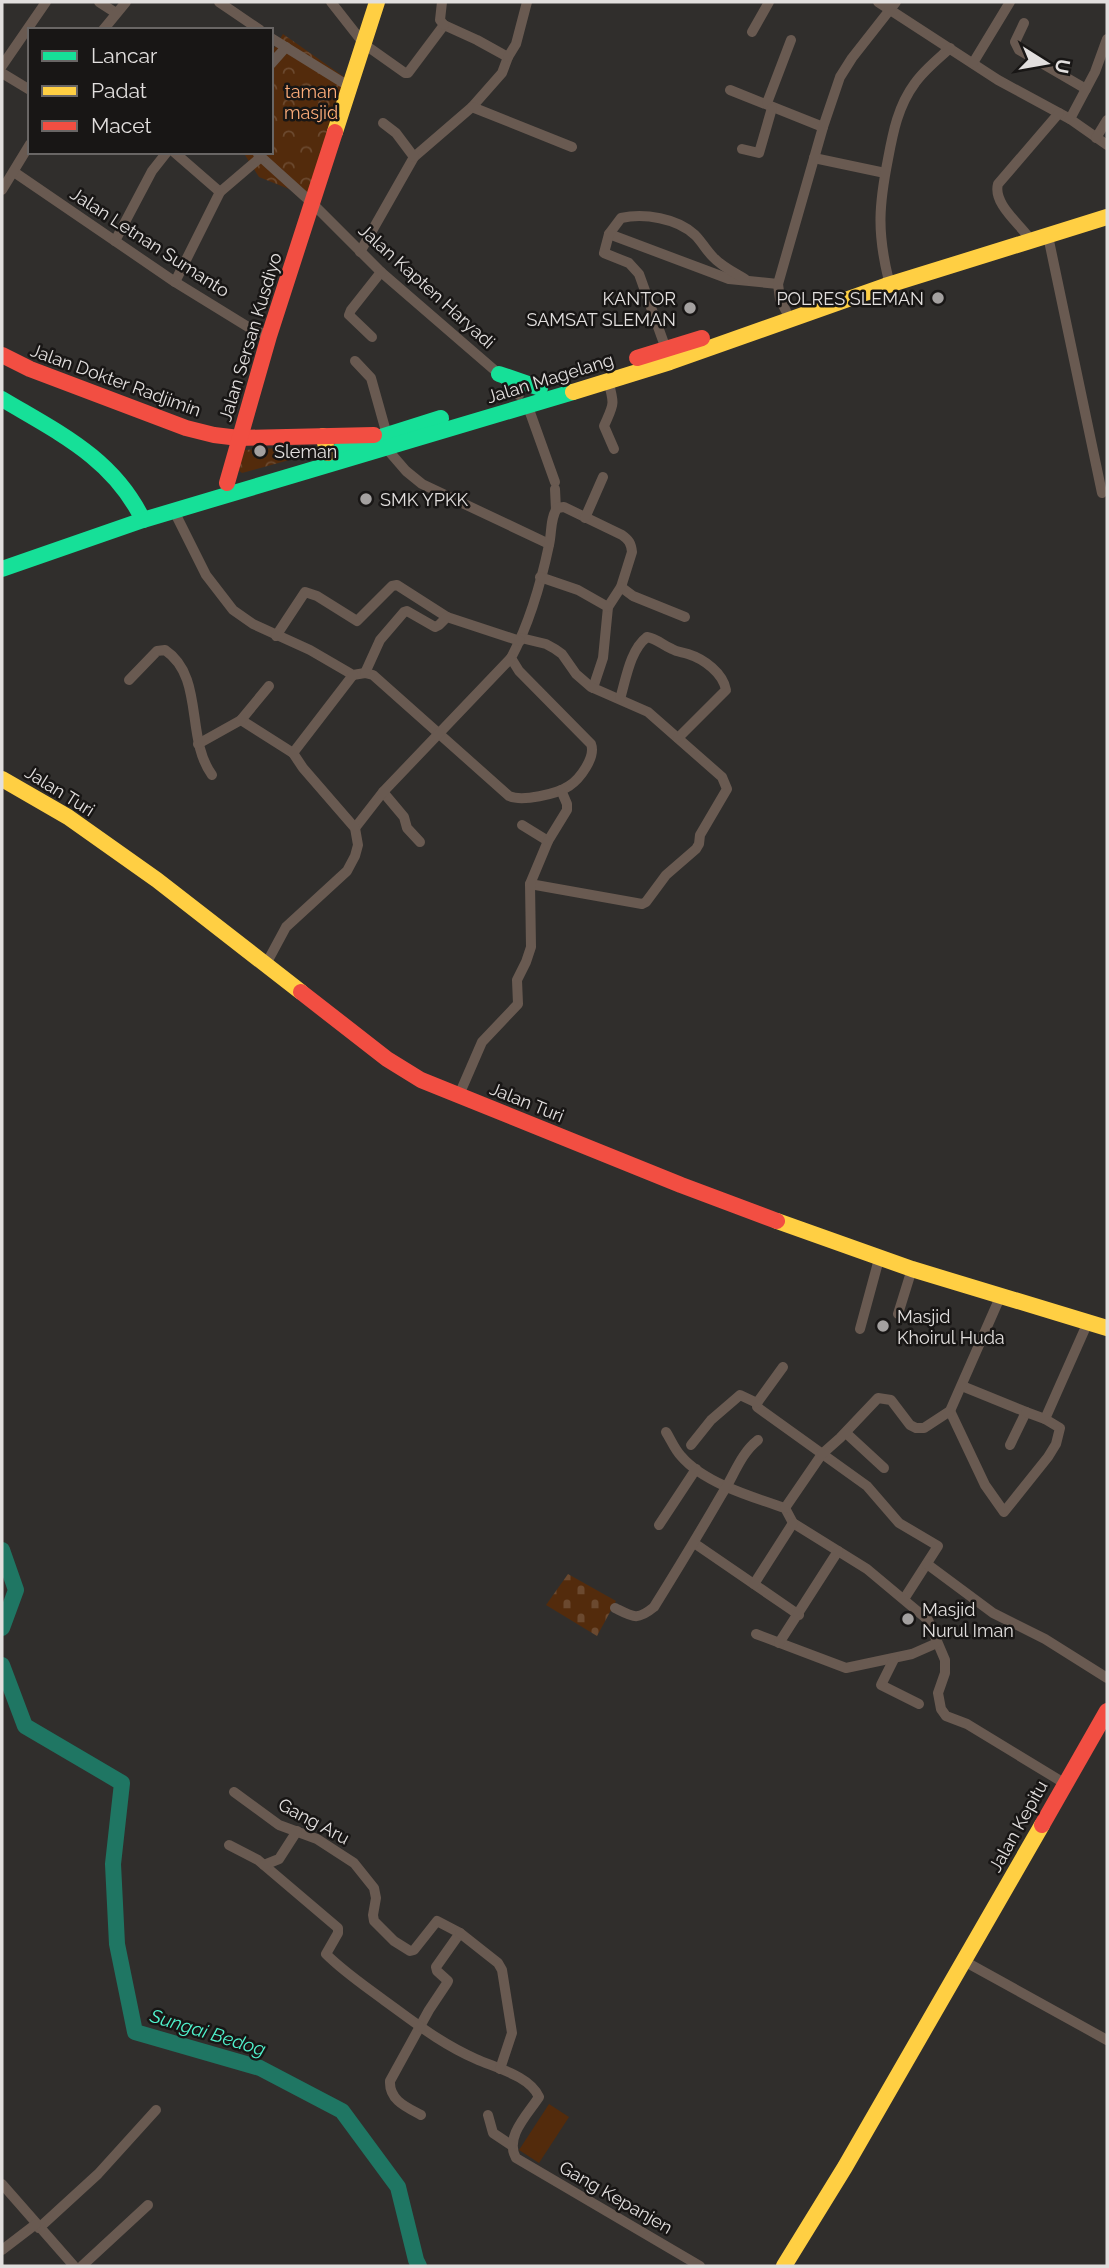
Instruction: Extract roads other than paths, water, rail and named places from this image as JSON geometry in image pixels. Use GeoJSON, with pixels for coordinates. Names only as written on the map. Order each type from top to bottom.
{"type":"FeatureCollection","features":[{"type":"Feature","properties":{"kind":"main road","name":"Jalan Sersan Kusdiyo"},"geometry":{"type":"LineString","coordinates":[[227,484],[269,336],[377,2]]}},
{"type":"Feature","properties":{"kind":"main road","name":"Jalan Magelang"},"geometry":{"type":"LineString","coordinates":[[523,399],[540,388],[888,277],[1107,211]]}},
{"type":"Feature","properties":{"kind":"main road","name":"Jalan Magelang"},"geometry":{"type":"LineString","coordinates":[[2,559],[142,516],[174,511],[523,399],[608,380],[670,362],[881,288],[1107,218]]}},
{"type":"Feature","properties":{"kind":"main road","name":"Jalan Dokter Radjimin"},"geometry":{"type":"LineString","coordinates":[[2,355],[30,369],[186,428],[239,438],[323,436],[387,442]]}},
{"type":"Feature","properties":{"kind":"main road"},"geometry":{"type":"LineString","coordinates":[[499,374],[540,388]]}},
{"type":"Feature","properties":{"kind":"main road"},"geometry":{"type":"LineString","coordinates":[[2,399],[96,459],[126,488],[142,516]]}},
{"type":"Feature","properties":{"kind":"main road"},"geometry":{"type":"LineString","coordinates":[[323,436],[328,453]]}},
{"type":"Feature","properties":{"kind":"main road","name":"Jalan Magelang"},"geometry":{"type":"LineString","coordinates":[[2,569],[227,484],[328,453],[387,442]]}},
{"type":"Feature","properties":{"kind":"main road","name":"Jalan Turi"},"geometry":{"type":"LineString","coordinates":[[2,779],[68,817],[157,880],[387,1059],[421,1080],[681,1185],[879,1258],[1107,1328]]}},
{"type":"Feature","properties":{"kind":"main road","name":"Jalan Kepitu"},"geometry":{"type":"LineString","coordinates":[[783,2266],[845,2167],[1107,1711]]}},
{"type":"Feature","properties":{"kind":"street"},"geometry":{"type":"LineString","coordinates":[[28,28],[46,2]]}},
{"type":"Feature","properties":{"kind":"street"},"geometry":{"type":"LineString","coordinates":[[99,2],[116,13]]}},
{"type":"Feature","properties":{"kind":"street"},"geometry":{"type":"LineString","coordinates":[[105,28],[125,2]]}},
{"type":"Feature","properties":{"kind":"street"},"geometry":{"type":"LineString","coordinates":[[219,2],[257,28]]}},
{"type":"Feature","properties":{"kind":"street"},"geometry":{"type":"LineString","coordinates":[[331,2],[364,44],[405,74],[444,25]]}},
{"type":"Feature","properties":{"kind":"street"},"geometry":{"type":"LineString","coordinates":[[442,2],[440,20],[444,25],[508,57]]}},
{"type":"Feature","properties":{"kind":"street"},"geometry":{"type":"LineString","coordinates":[[360,252],[414,157],[472,107],[502,73],[516,44],[527,2]]}},
{"type":"Feature","properties":{"kind":"street"},"geometry":{"type":"LineString","coordinates":[[752,32],[769,2]]}},
{"type":"Feature","properties":{"kind":"street"},"geometry":{"type":"LineString","coordinates":[[878,2],[893,6],[973,63],[1070,119],[1107,145]]}},
{"type":"Feature","properties":{"kind":"street"},"geometry":{"type":"LineString","coordinates":[[973,63],[1010,2]]}},
{"type":"Feature","properties":{"kind":"street"},"geometry":{"type":"LineString","coordinates":[[786,311],[780,299],[778,284],[840,77],[893,6]]}},
{"type":"Feature","properties":{"kind":"street"},"geometry":{"type":"LineString","coordinates":[[1024,23],[1016,38],[1017,47],[1086,89]]}},
{"type":"Feature","properties":{"kind":"street"},"geometry":{"type":"LineString","coordinates":[[2,66],[28,28]]}},
{"type":"Feature","properties":{"kind":"street"},"geometry":{"type":"LineString","coordinates":[[273,38],[350,87]]}},
{"type":"Feature","properties":{"kind":"street"},"geometry":{"type":"LineString","coordinates":[[1070,119],[1107,38]]}},
{"type":"Feature","properties":{"kind":"street"},"geometry":{"type":"LineString","coordinates":[[742,149],[759,153],[769,106],[791,40]]}},
{"type":"Feature","properties":{"kind":"street"},"geometry":{"type":"LineString","coordinates":[[273,62],[286,47]]}},
{"type":"Feature","properties":{"kind":"street"},"geometry":{"type":"LineString","coordinates":[[888,277],[880,228],[881,194],[892,130],[915,82],[950,48]]}},
{"type":"Feature","properties":{"kind":"street"},"geometry":{"type":"LineString","coordinates":[[2,73],[28,89]]}},
{"type":"Feature","properties":{"kind":"street"},"geometry":{"type":"LineString","coordinates":[[730,90],[823,127]]}},
{"type":"Feature","properties":{"kind":"street"},"geometry":{"type":"LineString","coordinates":[[472,107],[572,147]]}},
{"type":"Feature","properties":{"kind":"street"},"geometry":{"type":"LineString","coordinates":[[1027,234],[998,196],[998,184],[1059,113]]}},
{"type":"Feature","properties":{"kind":"street"},"geometry":{"type":"LineString","coordinates":[[1096,138],[1107,120]]}},
{"type":"Feature","properties":{"kind":"street"},"geometry":{"type":"LineString","coordinates":[[383,123],[396,133],[414,157]]}},
{"type":"Feature","properties":{"kind":"street"},"geometry":{"type":"LineString","coordinates":[[2,190],[28,148]]}},
{"type":"Feature","properties":{"kind":"street"},"geometry":{"type":"LineString","coordinates":[[115,241],[152,172],[173,154]]}},
{"type":"Feature","properties":{"kind":"street"},"geometry":{"type":"LineString","coordinates":[[175,154],[220,192]]}},
{"type":"Feature","properties":{"kind":"street"},"geometry":{"type":"LineString","coordinates":[[175,282],[220,192],[259,155]]}},
{"type":"Feature","properties":{"kind":"street","name":"Jalan Kapten Haryadi"},"geometry":{"type":"LineString","coordinates":[[259,155],[381,272],[499,374],[523,399]]}},
{"type":"Feature","properties":{"kind":"street"},"geometry":{"type":"LineString","coordinates":[[814,158],[885,173]]}},
{"type":"Feature","properties":{"kind":"street","name":"Jalan Letnan Sumanto"},"geometry":{"type":"LineString","coordinates":[[14,172],[175,282],[253,330],[269,336]]}},
{"type":"Feature","properties":{"kind":"street"},"geometry":{"type":"LineString","coordinates":[[666,349],[639,274],[629,263],[604,253],[609,234],[616,223],[627,217],[661,219],[674,223],[693,233],[713,258],[745,279]]}},
{"type":"Feature","properties":{"kind":"street"},"geometry":{"type":"LineString","coordinates":[[609,234],[729,279],[778,284]]}},
{"type":"Feature","properties":{"kind":"street"},"geometry":{"type":"LineString","coordinates":[[1048,236],[1102,493]]}},
{"type":"Feature","properties":{"kind":"street"},"geometry":{"type":"LineString","coordinates":[[372,337],[349,315],[381,272]]}},
{"type":"Feature","properties":{"kind":"street"},"geometry":{"type":"LineString","coordinates":[[355,361],[371,378],[387,442],[407,471],[422,484],[549,544]]}},
{"type":"Feature","properties":{"kind":"street"},"geometry":{"type":"LineString","coordinates":[[608,380],[614,402],[604,426],[614,449]]}},
{"type":"Feature","properties":{"kind":"street"},"geometry":{"type":"LineString","coordinates":[[355,828],[383,792],[511,658],[521,639],[549,544],[555,510],[555,486],[523,399]]}},
{"type":"Feature","properties":{"kind":"street"},"geometry":{"type":"LineString","coordinates":[[585,518],[603,477]]}},
{"type":"Feature","properties":{"kind":"street"},"geometry":{"type":"LineString","coordinates":[[555,510],[564,508],[629,540],[632,552],[621,587],[608,607],[603,658],[593,688]]}},
{"type":"Feature","properties":{"kind":"street"},"geometry":{"type":"LineString","coordinates":[[174,511],[206,575],[233,610],[253,624],[310,650],[353,675],[365,673],[380,680],[438,734],[514,798],[524,799],[561,790],[574,782],[592,757],[593,750],[591,744],[519,671],[511,658]]}},
{"type":"Feature","properties":{"kind":"street"},"geometry":{"type":"LineString","coordinates":[[540,577],[578,590],[608,607]]}},
{"type":"Feature","properties":{"kind":"street"},"geometry":{"type":"LineString","coordinates":[[276,636],[305,592],[317,596],[357,621],[392,586],[397,585],[447,617],[546,644],[555,649],[562,654],[576,674],[593,688],[648,712],[722,777],[727,789],[700,835],[696,849],[666,875],[646,902],[642,904],[530,884]]}},
{"type":"Feature","properties":{"kind":"street"},"geometry":{"type":"LineString","coordinates":[[621,587],[633,596],[685,617]]}},
{"type":"Feature","properties":{"kind":"street"},"geometry":{"type":"LineString","coordinates":[[365,673],[380,640],[404,611],[435,627],[447,617]]}},
{"type":"Feature","properties":{"kind":"street"},"geometry":{"type":"LineString","coordinates":[[620,699],[640,642],[647,637],[656,638],[672,649],[687,653],[713,669],[721,676],[726,690],[678,738]]}},
{"type":"Feature","properties":{"kind":"street"},"geometry":{"type":"LineString","coordinates":[[129,680],[157,651],[165,650],[177,658],[185,672],[198,744],[212,775]]}},
{"type":"Feature","properties":{"kind":"street"},"geometry":{"type":"LineString","coordinates":[[293,753],[353,675]]}},
{"type":"Feature","properties":{"kind":"street"},"geometry":{"type":"LineString","coordinates":[[198,744],[241,720],[269,686]]}},
{"type":"Feature","properties":{"kind":"street"},"geometry":{"type":"LineString","coordinates":[[241,720],[293,753],[355,828],[358,845],[346,871],[286,927],[265,966]]}},
{"type":"Feature","properties":{"kind":"street"},"geometry":{"type":"LineString","coordinates":[[459,1096],[482,1042],[513,1012],[519,1001],[516,980],[531,947],[530,884],[548,841],[568,806],[561,790]]}},
{"type":"Feature","properties":{"kind":"street"},"geometry":{"type":"LineString","coordinates":[[383,792],[404,817],[407,828],[420,842]]}},
{"type":"Feature","properties":{"kind":"street"},"geometry":{"type":"LineString","coordinates":[[522,825],[548,841]]}},
{"type":"Feature","properties":{"kind":"street"},"geometry":{"type":"LineString","coordinates":[[860,1329],[879,1258]]}},
{"type":"Feature","properties":{"kind":"street"},"geometry":{"type":"LineString","coordinates":[[898,1314],[912,1269]]}},
{"type":"Feature","properties":{"kind":"street"},"geometry":{"type":"LineString","coordinates":[[785,1508],[821,1454],[846,1433],[878,1398],[891,1400],[910,1425],[916,1428],[924,1428],[950,1411],[1001,1295]]}},
{"type":"Feature","properties":{"kind":"street"},"geometry":{"type":"LineString","coordinates":[[1045,1419],[1088,1322]]}},
{"type":"Feature","properties":{"kind":"street"},"geometry":{"type":"LineString","coordinates":[[783,1367],[757,1402],[757,1407],[872,1490],[900,1523],[938,1546],[904,1599]]}},
{"type":"Feature","properties":{"kind":"street"},"geometry":{"type":"LineString","coordinates":[[950,1411],[985,1485],[1004,1512],[1056,1444],[1059,1428],[1045,1419],[962,1386]]}},
{"type":"Feature","properties":{"kind":"street"},"geometry":{"type":"LineString","coordinates":[[691,1445],[711,1420],[740,1395],[757,1402]]}},
{"type":"Feature","properties":{"kind":"street"},"geometry":{"type":"LineString","coordinates":[[1010,1445],[1026,1412]]}},
{"type":"Feature","properties":{"kind":"street"},"geometry":{"type":"LineString","coordinates":[[666,1432],[680,1456],[696,1469],[726,1488],[785,1508],[793,1523],[867,1569],[928,1620],[945,1660],[945,1673],[938,1693],[941,1709],[946,1716],[967,1724],[1064,1783]]}},
{"type":"Feature","properties":{"kind":"street"},"geometry":{"type":"LineString","coordinates":[[846,1433],[884,1468]]}},
{"type":"Feature","properties":{"kind":"street"},"geometry":{"type":"LineString","coordinates":[[615,1608],[632,1617],[643,1616],[654,1607],[737,1466],[758,1440]]}},
{"type":"Feature","properties":{"kind":"street"},"geometry":{"type":"LineString","coordinates":[[659,1525],[696,1469]]}},
{"type":"Feature","properties":{"kind":"street"},"geometry":{"type":"LineString","coordinates":[[754,1584],[793,1523]]}},
{"type":"Feature","properties":{"kind":"street"},"geometry":{"type":"LineString","coordinates":[[694,1543],[799,1615]]}},
{"type":"Feature","properties":{"kind":"street"},"geometry":{"type":"LineString","coordinates":[[779,1643],[838,1551]]}},
{"type":"Feature","properties":{"kind":"street"},"geometry":{"type":"LineString","coordinates":[[927,1564],[993,1613],[1045,1639],[1107,1678]]}},
{"type":"Feature","properties":{"kind":"street"},"geometry":{"type":"LineString","coordinates":[[756,1634],[846,1668],[894,1659],[937,1643]]}},
{"type":"Feature","properties":{"kind":"street"},"geometry":{"type":"LineString","coordinates":[[894,1659],[881,1685],[919,1704]]}},
{"type":"Feature","properties":{"kind":"street","name":"Gang Aru"},"geometry":{"type":"LineString","coordinates":[[234,1792],[279,1825],[317,1839],[354,1863],[374,1888],[374,1921],[394,1941],[410,1951],[414,1950],[437,1921],[460,1933]]}},
{"type":"Feature","properties":{"kind":"street"},"geometry":{"type":"LineString","coordinates":[[264,1865],[279,1859],[297,1831]]}},
{"type":"Feature","properties":{"kind":"street"},"geometry":{"type":"LineString","coordinates":[[229,1845],[264,1865],[338,1928],[326,1954],[419,2028],[445,2044],[532,2086],[539,2096],[512,2139],[511,2145],[492,2133],[488,2115]]}},
{"type":"Feature","properties":{"kind":"street"},"geometry":{"type":"LineString","coordinates":[[421,2115],[403,2105],[390,2091],[390,2081],[447,1983],[436,1967],[460,1933],[498,1963],[502,1970],[512,2033],[500,2069]]}},
{"type":"Feature","properties":{"kind":"street"},"geometry":{"type":"LineString","coordinates":[[964,1961],[1107,2039]]}},
{"type":"Feature","properties":{"kind":"street"},"geometry":{"type":"LineString","coordinates":[[2,2250],[38,2226],[98,2174],[156,2110]]}},
{"type":"Feature","properties":{"kind":"street","name":"Gang Kepanjen"},"geometry":{"type":"LineString","coordinates":[[511,2145],[516,2158],[699,2266]]}},
{"type":"Feature","properties":{"kind":"street"},"geometry":{"type":"LineString","coordinates":[[2,2184],[74,2265],[148,2205]]}},
{"type":"Feature","properties":{"kind":"waterway","name":"Sungai Bedog"},"geometry":{"type":"LineString","coordinates":[[2,1550],[16,1590],[2,1628]]}},
{"type":"Feature","properties":{"kind":"waterway","name":"Sungai Bedog"},"geometry":{"type":"LineString","coordinates":[[2,1665],[25,1726],[122,1783],[113,1864],[117,1944],[135,2032],[260,2068],[342,2111],[398,2187],[419,2266]]}},
{"type":"Feature","properties":{"kind":"place","name":"POLRES SLEMAN"},"geometry":{"type":"Point","coordinates":[938,298]}},
{"type":"Feature","properties":{"kind":"place","name":"KANTOR SAMSAT SLEMAN"},"geometry":{"type":"Point","coordinates":[690,308]}},
{"type":"Feature","properties":{"kind":"place","name":"Sleman"},"geometry":{"type":"Point","coordinates":[260,451]}},
{"type":"Feature","properties":{"kind":"place","name":"SMK YPKK"},"geometry":{"type":"Point","coordinates":[366,499]}},
{"type":"Feature","properties":{"kind":"place","name":"Masjid Khoirul Huda"},"geometry":{"type":"Point","coordinates":[883,1326]}},
{"type":"Feature","properties":{"kind":"place","name":"Masjid Nurul Iman"},"geometry":{"type":"Point","coordinates":[908,1619]}},
{"type":"Feature","properties":{"kind":"park label","name":"taman masjid"},"geometry":{"type":"Point","coordinates":[311,101]}}]}
